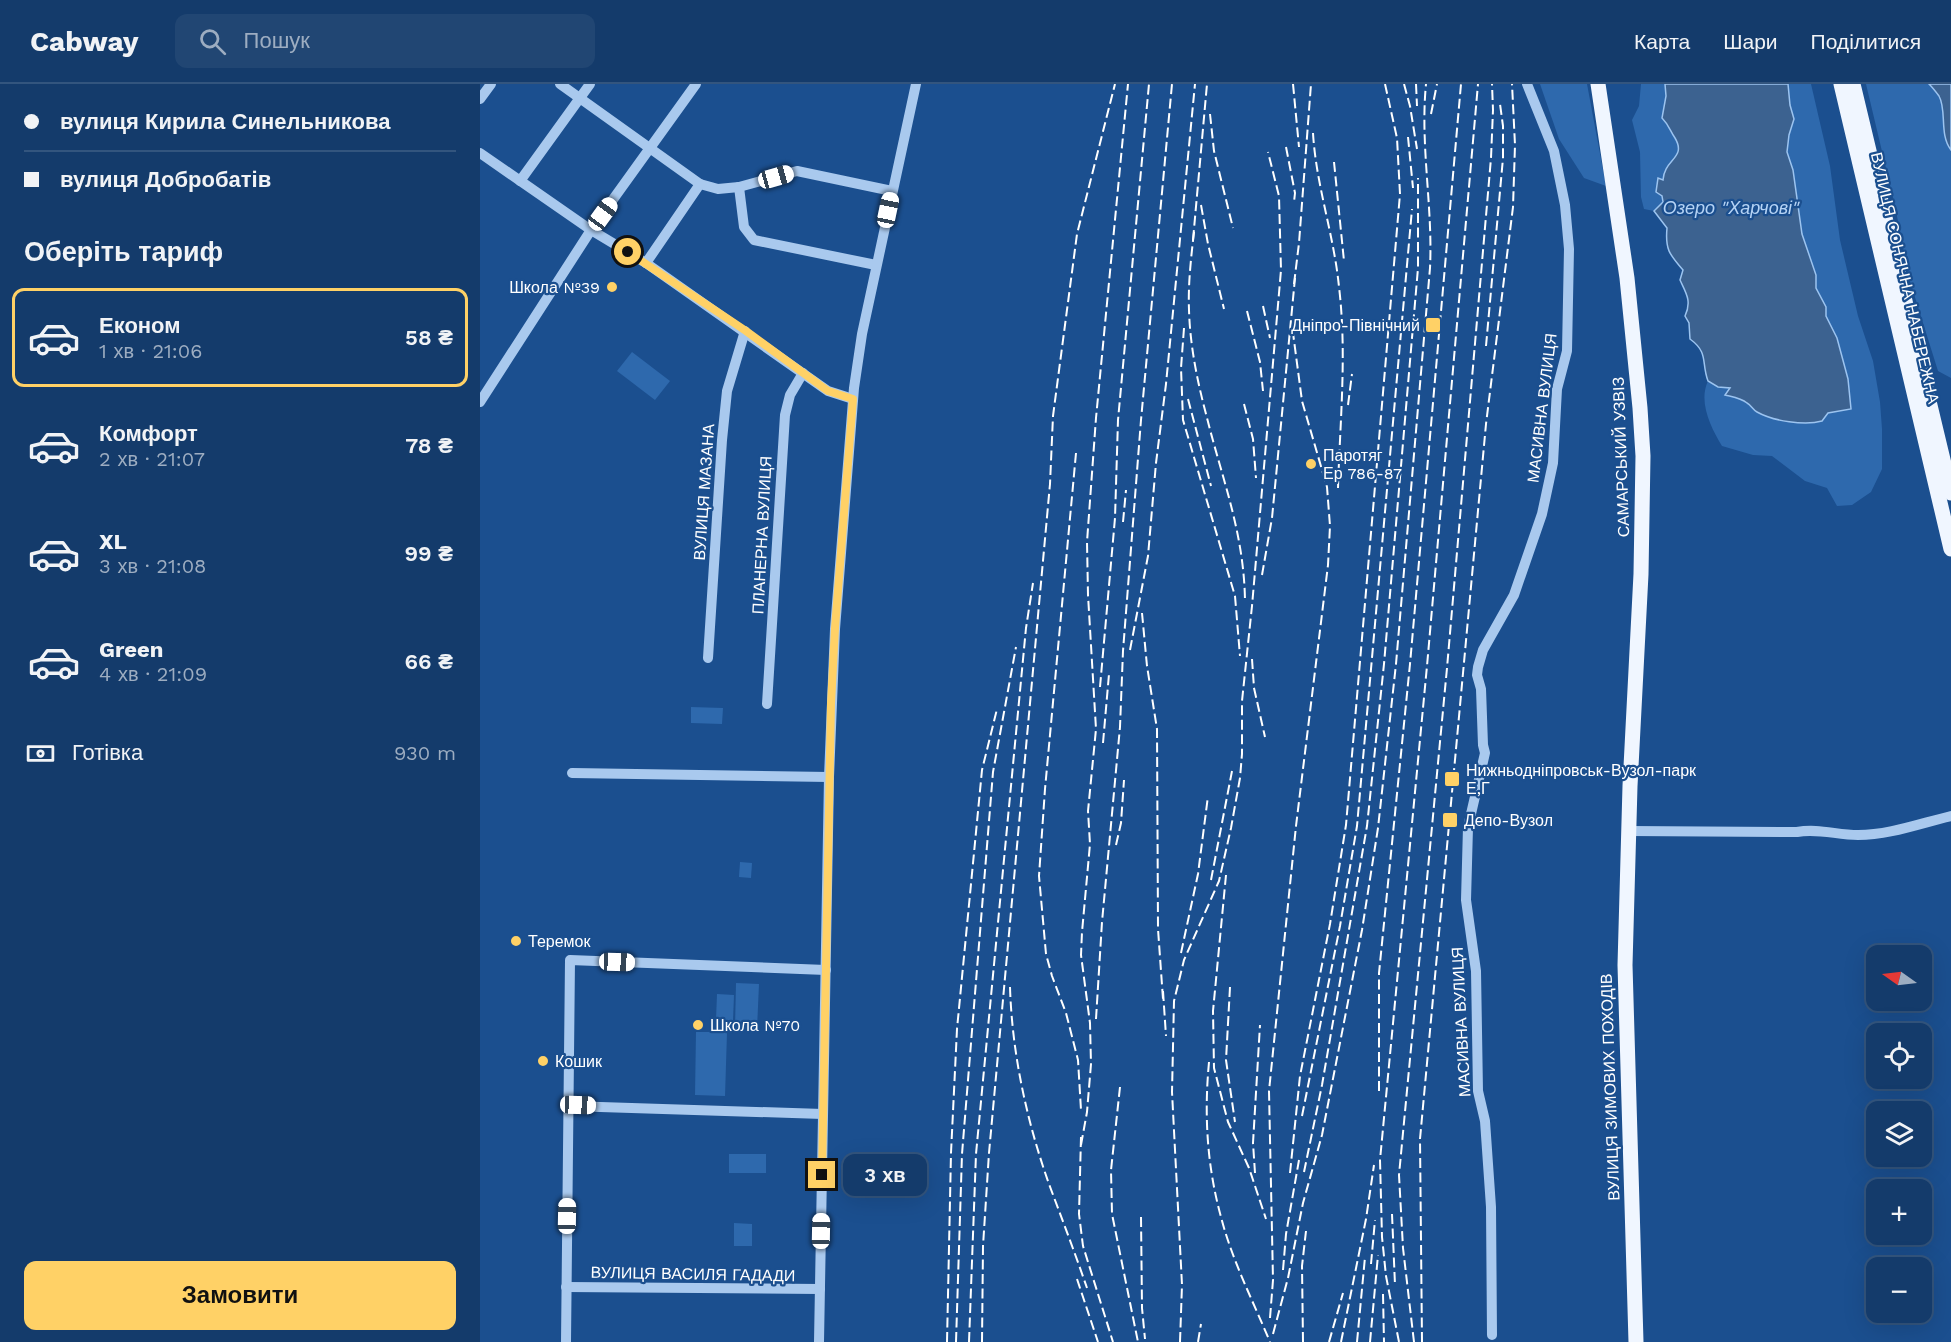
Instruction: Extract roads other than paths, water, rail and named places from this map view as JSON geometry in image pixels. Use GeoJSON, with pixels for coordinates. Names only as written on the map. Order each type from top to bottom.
{"type":"FeatureCollection","features":[{"type":"Feature","properties":{"kind":"main road","name":"САМАРСЬКИЙ УЗВІЗ"},"geometry":{"type":"LineString","coordinates":[[1598,84],[1627,278],[1635,346],[1643,456],[1642,563],[1629,831]]}},
{"type":"Feature","properties":{"kind":"main road","name":"ВУЛИЦЯ СОНЯЧНА НАБЕРЕЖНА"},"geometry":{"type":"LineString","coordinates":[[1840,84],[1951,549]]}},
{"type":"Feature","properties":{"kind":"main road","name":"ВУЛИЦЯ СОНЯЧНА НАБЕРЕЖНА"},"geometry":{"type":"LineString","coordinates":[[1853,84],[1951,493]]}},
{"type":"Feature","properties":{"kind":"main road","name":"ВУЛИЦЯ ЗИМОВИХ ПОХОДІВ"},"geometry":{"type":"LineString","coordinates":[[1629,831],[1624,1005],[1636,1342]]}},
{"type":"Feature","properties":{"kind":"street"},"geometry":{"type":"LineString","coordinates":[[480,99],[491,84]]}},
{"type":"Feature","properties":{"kind":"street"},"geometry":{"type":"LineString","coordinates":[[560,84],[700,184],[718,189],[739,187],[797,171],[892,191]]}},
{"type":"Feature","properties":{"kind":"street"},"geometry":{"type":"LineString","coordinates":[[520,181],[590,84]]}},
{"type":"Feature","properties":{"kind":"street"},"geometry":{"type":"LineString","coordinates":[[480,402],[591,230],[696,84]]}},
{"type":"Feature","properties":{"kind":"street"},"geometry":{"type":"LineString","coordinates":[[819,1342],[835,628],[853,399],[862,334],[916,84]]}},
{"type":"Feature","properties":{"kind":"street","name":"МАСИВНА ВУЛИЦЯ"},"geometry":{"type":"LineString","coordinates":[[1492,1335],[1490,1196],[1485,1120],[1478,1091],[1476,971],[1466,900],[1468,827],[1485,753],[1478,675],[1483,650],[1514,595],[1542,514],[1553,463],[1557,389],[1567,351],[1569,249],[1565,205],[1554,151],[1527,84]]}},
{"type":"Feature","properties":{"kind":"street"},"geometry":{"type":"LineString","coordinates":[[480,153],[591,230],[646,263],[746,331],[828,391],[853,399]]}},
{"type":"Feature","properties":{"kind":"street"},"geometry":{"type":"LineString","coordinates":[[646,263],[700,184]]}},
{"type":"Feature","properties":{"kind":"street"},"geometry":{"type":"LineString","coordinates":[[739,187],[744,227],[754,240],[876,265]]}},
{"type":"Feature","properties":{"kind":"street","name":"ВУЛИЦЯ МАЗАНА"},"geometry":{"type":"LineString","coordinates":[[708,658],[727,391],[746,331]]}},
{"type":"Feature","properties":{"kind":"street","name":"ПЛАНЕРНА ВУЛИЦЯ"},"geometry":{"type":"LineString","coordinates":[[767,704],[784,415],[790,395],[803,373]]}},
{"type":"Feature","properties":{"kind":"street"},"geometry":{"type":"LineString","coordinates":[[572,773],[830,777]]}},
{"type":"Feature","properties":{"kind":"street"},"geometry":{"type":"LineString","coordinates":[[1629,831],[1797,832],[1816,830],[1855,835],[1874,834],[1951,816]]}},
{"type":"Feature","properties":{"kind":"street"},"geometry":{"type":"LineString","coordinates":[[566,1342],[570,960],[826,970]]}},
{"type":"Feature","properties":{"kind":"street"},"geometry":{"type":"LineString","coordinates":[[569,1106],[823,1114]]}},
{"type":"Feature","properties":{"kind":"street","name":"ВУЛИЦЯ ВАСИЛЯ ГАДАДИ"},"geometry":{"type":"LineString","coordinates":[[566,1287],[820,1289]]}},
{"type":"Feature","properties":{"kind":"water","name":"Озеро \"Харчові\""},"geometry":{"type":"Polygon","coordinates":[[[1665,84],[1788,84],[1794,119],[1787,152],[1793,170],[1802,234],[1816,275],[1816,288],[1826,307],[1826,316],[1837,338],[1848,379],[1851,409],[1828,413],[1822,421],[1798,423],[1780,420],[1757,412],[1742,400],[1725,395],[1730,388],[1718,387],[1708,381],[1702,353],[1690,339],[1689,323],[1685,316],[1688,306],[1687,297],[1680,280],[1683,270],[1669,251],[1667,228],[1654,211],[1663,202],[1662,196],[1656,192],[1658,178],[1663,180],[1667,167],[1677,155],[1678,150],[1675,138],[1662,118],[1666,96],[1665,84]]]}},
{"type":"Feature","properties":{"kind":"water"},"geometry":{"type":"Polygon","coordinates":[[[1929,84],[1951,84],[1951,150],[1945,137],[1943,108],[1939,96],[1929,84]]]}},
{"type":"Feature","properties":{"kind":"railway"},"geometry":{"type":"LineString","coordinates":[[982,1342],[983,1246],[989,1153],[1050,484],[1053,416],[1077,234],[1115,84]]}},
{"type":"Feature","properties":{"kind":"railway"},"geometry":{"type":"LineString","coordinates":[[1081,1145],[1087,1112],[1091,1064],[1090,1023],[1081,955],[1090,844],[1088,811],[1096,729],[1087,542],[1096,418],[1128,84]]}},
{"type":"Feature","properties":{"kind":"railway"},"geometry":{"type":"LineString","coordinates":[[1100,687],[1115,518],[1118,420],[1149,84]]}},
{"type":"Feature","properties":{"kind":"railway"},"geometry":{"type":"LineString","coordinates":[[1096,1019],[1102,922],[1120,727],[1123,651],[1141,420],[1172,84]]}},
{"type":"Feature","properties":{"kind":"railway"},"geometry":{"type":"LineString","coordinates":[[1130,650],[1148,556],[1195,84]]}},
{"type":"Feature","properties":{"kind":"railway"},"geometry":{"type":"LineString","coordinates":[[1193,240],[1207,84]]}},
{"type":"Feature","properties":{"kind":"railway"},"geometry":{"type":"LineString","coordinates":[[1293,84],[1299,147]]}},
{"type":"Feature","properties":{"kind":"railway"},"geometry":{"type":"LineString","coordinates":[[1294,284],[1311,84]]}},
{"type":"Feature","properties":{"kind":"railway"},"geometry":{"type":"LineString","coordinates":[[1290,1173],[1300,1076],[1330,924],[1346,825],[1400,194],[1397,138],[1385,84]]}},
{"type":"Feature","properties":{"kind":"railway"},"geometry":{"type":"LineString","coordinates":[[1404,84],[1417,149]]}},
{"type":"Feature","properties":{"kind":"railway"},"geometry":{"type":"LineString","coordinates":[[1416,84],[1417,106]]}},
{"type":"Feature","properties":{"kind":"railway"},"geometry":{"type":"LineString","coordinates":[[1273,1334],[1288,1278],[1303,1203],[1322,1135],[1362,930],[1378,828],[1396,664],[1430,268],[1425,130],[1426,84]]}},
{"type":"Feature","properties":{"kind":"railway"},"geometry":{"type":"LineString","coordinates":[[1431,114],[1437,84]]}},
{"type":"Feature","properties":{"kind":"railway"},"geometry":{"type":"LineString","coordinates":[[1379,1091],[1379,973],[1410,664],[1461,84]]}},
{"type":"Feature","properties":{"kind":"railway"},"geometry":{"type":"LineString","coordinates":[[1399,1342],[1386,1276],[1382,1237],[1380,1160],[1427,666],[1478,84]]}},
{"type":"Feature","properties":{"kind":"railway"},"geometry":{"type":"LineString","coordinates":[[1414,1342],[1403,1248],[1399,1175],[1447,668],[1491,158],[1492,84]]}},
{"type":"Feature","properties":{"kind":"railway"},"geometry":{"type":"LineString","coordinates":[[1422,1342],[1420,1139],[1486,424],[1513,207],[1515,145],[1512,84]]}},
{"type":"Feature","properties":{"kind":"railway"},"geometry":{"type":"LineString","coordinates":[[1486,346],[1503,158],[1500,104]]}},
{"type":"Feature","properties":{"kind":"railway"},"geometry":{"type":"LineString","coordinates":[[1210,114],[1214,151],[1233,228]]}},
{"type":"Feature","properties":{"kind":"railway"},"geometry":{"type":"LineString","coordinates":[[1313,133],[1318,172],[1337,268],[1341,312],[1342,387],[1338,488]]}},
{"type":"Feature","properties":{"kind":"railway"},"geometry":{"type":"LineString","coordinates":[[1408,137],[1413,188]]}},
{"type":"Feature","properties":{"kind":"railway"},"geometry":{"type":"LineString","coordinates":[[1286,147],[1295,193],[1294,202]]}},
{"type":"Feature","properties":{"kind":"railway"},"geometry":{"type":"LineString","coordinates":[[1180,1342],[1182,1285],[1172,1092],[1174,1001],[1184,960],[1219,881],[1240,778],[1242,701],[1281,270],[1279,196],[1268,152]]}},
{"type":"Feature","properties":{"kind":"railway"},"geometry":{"type":"LineString","coordinates":[[1334,162],[1344,261]]}},
{"type":"Feature","properties":{"kind":"railway"},"geometry":{"type":"LineString","coordinates":[[1304,1172],[1322,1085],[1367,826],[1384,664],[1418,268],[1418,178]]}},
{"type":"Feature","properties":{"kind":"railway"},"geometry":{"type":"LineString","coordinates":[[1201,205],[1224,309]]}},
{"type":"Feature","properties":{"kind":"railway"},"geometry":{"type":"LineString","coordinates":[[1302,1116],[1340,926],[1357,826],[1412,209]]}},
{"type":"Feature","properties":{"kind":"railway"},"geometry":{"type":"LineString","coordinates":[[1194,232],[1189,300],[1192,349],[1241,552],[1245,601]]}},
{"type":"Feature","properties":{"kind":"railway"},"geometry":{"type":"LineString","coordinates":[[1262,575],[1272,518],[1295,278]]}},
{"type":"Feature","properties":{"kind":"railway"},"geometry":{"type":"LineString","coordinates":[[1263,306],[1270,338]]}},
{"type":"Feature","properties":{"kind":"railway"},"geometry":{"type":"LineString","coordinates":[[1247,311],[1260,362],[1263,391]]}},
{"type":"Feature","properties":{"kind":"railway"},"geometry":{"type":"LineString","coordinates":[[1184,328],[1181,368],[1183,420],[1235,596],[1240,656]]}},
{"type":"Feature","properties":{"kind":"railway"},"geometry":{"type":"LineString","coordinates":[[1270,1318],[1273,1280],[1269,1091],[1296,826],[1328,565],[1330,526],[1327,487],[1302,401],[1293,333]]}},
{"type":"Feature","properties":{"kind":"railway"},"geometry":{"type":"LineString","coordinates":[[1348,405],[1352,374]]}},
{"type":"Feature","properties":{"kind":"railway"},"geometry":{"type":"LineString","coordinates":[[1188,399],[1211,486]]}},
{"type":"Feature","properties":{"kind":"railway"},"geometry":{"type":"LineString","coordinates":[[1244,404],[1253,439],[1256,478]]}},
{"type":"Feature","properties":{"kind":"railway"},"geometry":{"type":"LineString","coordinates":[[1076,453],[1039,876],[1046,954],[1066,1013],[1078,1060],[1081,1110]]}},
{"type":"Feature","properties":{"kind":"railway"},"geometry":{"type":"LineString","coordinates":[[1123,522],[1126,490]]}},
{"type":"Feature","properties":{"kind":"railway"},"geometry":{"type":"LineString","coordinates":[[969,1342],[976,1154],[1026,628],[1033,583]]}},
{"type":"Feature","properties":{"kind":"railway"},"geometry":{"type":"LineString","coordinates":[[1142,613],[1147,666],[1157,729],[1158,929],[1163,999]]}},
{"type":"Feature","properties":{"kind":"railway"},"geometry":{"type":"LineString","coordinates":[[956,1342],[962,1154],[993,772],[1016,647]]}},
{"type":"Feature","properties":{"kind":"railway"},"geometry":{"type":"LineString","coordinates":[[1252,659],[1254,688],[1265,737]]}},
{"type":"Feature","properties":{"kind":"railway"},"geometry":{"type":"LineString","coordinates":[[1103,743],[1109,674]]}},
{"type":"Feature","properties":{"kind":"railway"},"geometry":{"type":"LineString","coordinates":[[947,1342],[951,1153],[957,1029],[982,770],[997,709]]}},
{"type":"Feature","properties":{"kind":"railway"},"geometry":{"type":"LineString","coordinates":[[1211,880],[1232,771]]}},
{"type":"Feature","properties":{"kind":"railway"},"geometry":{"type":"LineString","coordinates":[[1116,845],[1121,823],[1124,780]]}},
{"type":"Feature","properties":{"kind":"railway"},"geometry":{"type":"LineString","coordinates":[[1181,953],[1198,874],[1208,796]]}},
{"type":"Feature","properties":{"kind":"railway"},"geometry":{"type":"LineString","coordinates":[[1226,875],[1213,1011],[1214,1068],[1228,1122],[1249,1168],[1266,1219]]}},
{"type":"Feature","properties":{"kind":"railway"},"geometry":{"type":"LineString","coordinates":[[1010,987],[1017,1062],[1034,1136],[1087,1288]]}},
{"type":"Feature","properties":{"kind":"railway"},"geometry":{"type":"LineString","coordinates":[[1230,987],[1226,1060],[1235,1122]]}},
{"type":"Feature","properties":{"kind":"railway"},"geometry":{"type":"LineString","coordinates":[[1163,991],[1166,1036]]}},
{"type":"Feature","properties":{"kind":"railway"},"geometry":{"type":"LineString","coordinates":[[1255,1173],[1253,1143],[1260,1025]]}},
{"type":"Feature","properties":{"kind":"railway"},"geometry":{"type":"LineString","coordinates":[[1209,1062],[1208,1140],[1216,1198],[1231,1249],[1270,1342]]}},
{"type":"Feature","properties":{"kind":"railway"},"geometry":{"type":"LineString","coordinates":[[1120,1087],[1111,1170],[1112,1214],[1138,1342]]}},
{"type":"Feature","properties":{"kind":"railway"},"geometry":{"type":"LineString","coordinates":[[1081,1137],[1079,1214],[1083,1246],[1113,1342]]}},
{"type":"Feature","properties":{"kind":"railway"},"geometry":{"type":"LineString","coordinates":[[1283,1270],[1286,1234],[1299,1160]]}},
{"type":"Feature","properties":{"kind":"railway"},"geometry":{"type":"LineString","coordinates":[[1341,1342],[1366,1219],[1374,1165]]}},
{"type":"Feature","properties":{"kind":"railway"},"geometry":{"type":"LineString","coordinates":[[1392,1214],[1395,1285]]}},
{"type":"Feature","properties":{"kind":"railway"},"geometry":{"type":"LineString","coordinates":[[1141,1217],[1142,1308],[1145,1339]]}},
{"type":"Feature","properties":{"kind":"railway"},"geometry":{"type":"LineString","coordinates":[[1371,1264],[1375,1220]]}},
{"type":"Feature","properties":{"kind":"railway"},"geometry":{"type":"LineString","coordinates":[[1303,1342],[1302,1266],[1306,1231]]}},
{"type":"Feature","properties":{"kind":"railway"},"geometry":{"type":"LineString","coordinates":[[1370,1342],[1378,1255]]}},
{"type":"Feature","properties":{"kind":"railway"},"geometry":{"type":"LineString","coordinates":[[1357,1342],[1365,1257]]}},
{"type":"Feature","properties":{"kind":"railway"},"geometry":{"type":"LineString","coordinates":[[1077,1279],[1098,1342]]}},
{"type":"Feature","properties":{"kind":"railway"},"geometry":{"type":"LineString","coordinates":[[1329,1342],[1343,1293]]}},
{"type":"Feature","properties":{"kind":"railway"},"geometry":{"type":"LineString","coordinates":[[1383,1294],[1384,1342]]}},
{"type":"Feature","properties":{"kind":"railway"},"geometry":{"type":"LineString","coordinates":[[1198,1342],[1201,1324]]}},
{"type":"Feature","properties":{"kind":"place","name":"Школа №39"},"geometry":{"type":"Point","coordinates":[612,287]}},
{"type":"Feature","properties":{"kind":"place","name":"Дніпро-Північний"},"geometry":{"type":"Point","coordinates":[1433,325]}},
{"type":"Feature","properties":{"kind":"place","name":"Паротяг Ер 786-87"},"geometry":{"type":"Point","coordinates":[1311,464]}},
{"type":"Feature","properties":{"kind":"place","name":"Нижньодніпровськ-Вузол-парк Е,Г"},"geometry":{"type":"Point","coordinates":[1452,779]}},
{"type":"Feature","properties":{"kind":"place","name":"Депо-Вузол"},"geometry":{"type":"Point","coordinates":[1450,820]}},
{"type":"Feature","properties":{"kind":"place","name":"Теремок"},"geometry":{"type":"Point","coordinates":[516,941]}},
{"type":"Feature","properties":{"kind":"place","name":"Школа №70"},"geometry":{"type":"Point","coordinates":[698,1025]}},
{"type":"Feature","properties":{"kind":"place","name":"Кошик"},"geometry":{"type":"Point","coordinates":[543,1061]}}]}
